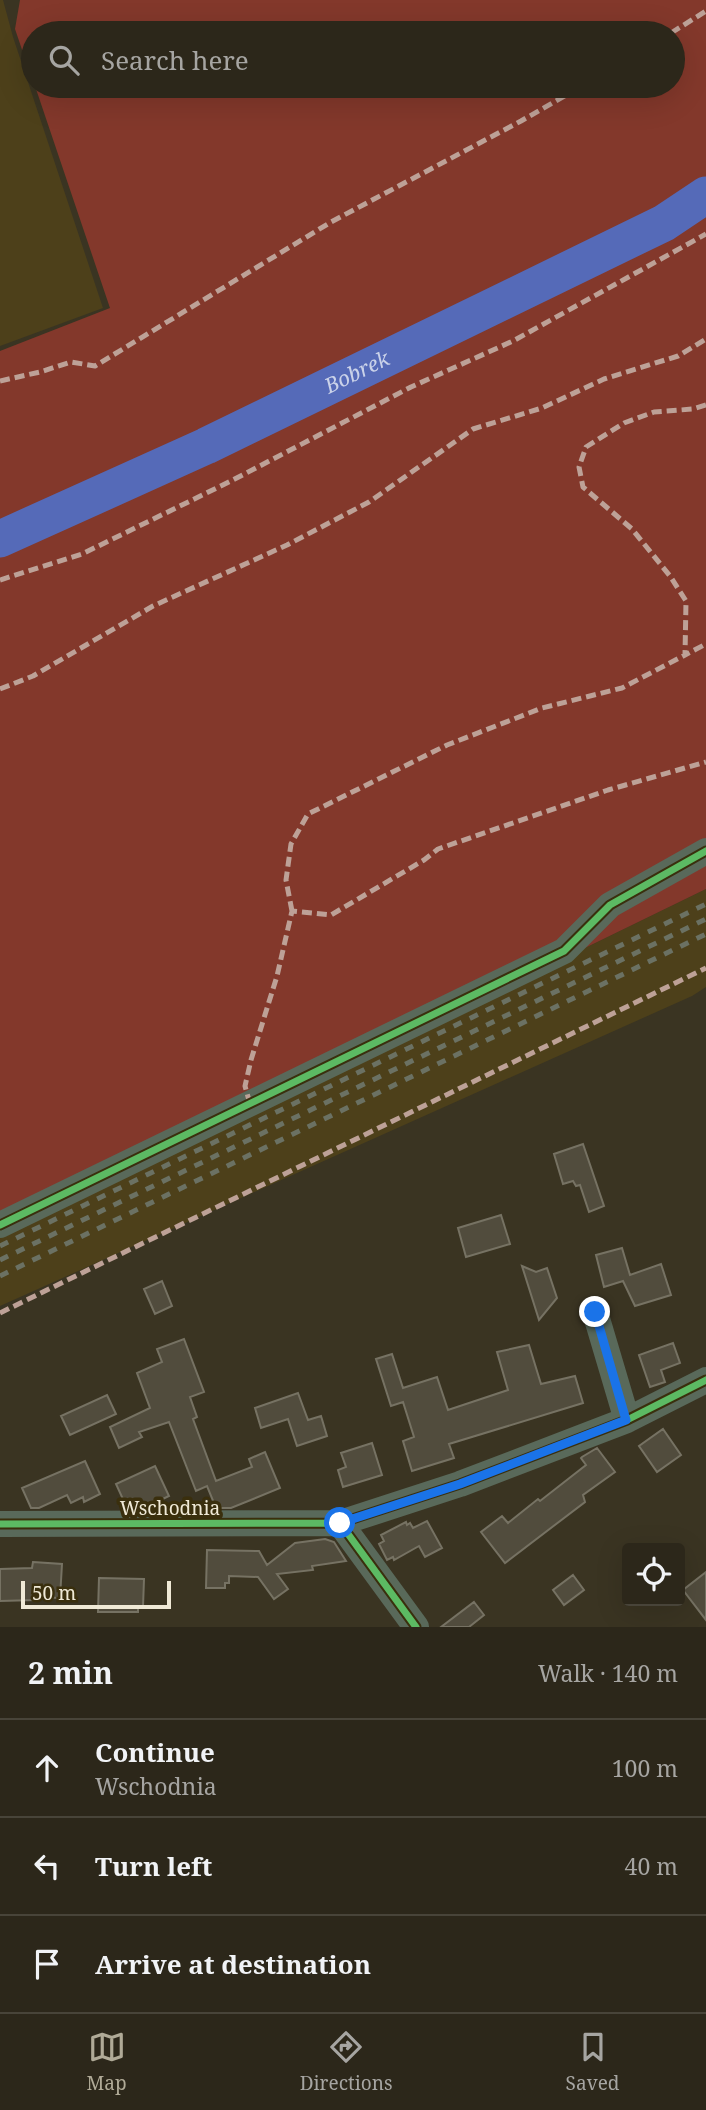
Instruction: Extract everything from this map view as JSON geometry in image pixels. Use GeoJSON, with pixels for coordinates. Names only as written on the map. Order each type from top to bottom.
{"type":"FeatureCollection","features":[{"type":"Feature","properties":{"kind":"street"},"geometry":{"type":"LineString","coordinates":[[0,1225],[564,951],[610,905],[706,852]]}},
{"type":"Feature","properties":{"kind":"street"},"geometry":{"type":"LineString","coordinates":[[595,1312],[626,1420]]}},
{"type":"Feature","properties":{"kind":"street","name":"Wschodnia"},"geometry":{"type":"LineString","coordinates":[[0,1524],[340,1523],[460,1484],[626,1420],[706,1380]]}},
{"type":"Feature","properties":{"kind":"street"},"geometry":{"type":"LineString","coordinates":[[340,1523],[416,1627]]}},
{"type":"Feature","properties":{"kind":"shaded area"},"geometry":{"type":"Polygon","coordinates":[[[0,0],[3,0],[21,61],[21,98],[33,98],[103,308],[0,346],[0,0]]]}},
{"type":"Feature","properties":{"kind":"shaded area"},"geometry":{"type":"Polygon","coordinates":[[[20,0],[706,0],[706,889],[0,1233],[0,351],[110,308],[39,98],[685,98],[685,21],[21,21],[21,47],[15,29],[20,0]]]}},
{"type":"Feature","properties":{"kind":"shaded area"},"geometry":{"type":"Polygon","coordinates":[[[706,889],[706,987],[692,996],[0,1306],[0,1233],[706,889]]]}},
{"type":"Feature","properties":{"kind":"building"},"geometry":{"type":"Polygon","coordinates":[[[583,1144],[604,1206],[589,1212],[580,1185],[576,1186],[573,1181],[563,1184],[554,1154],[583,1144]]]}},
{"type":"Feature","properties":{"kind":"building"},"geometry":{"type":"Polygon","coordinates":[[[501,1215],[510,1244],[466,1257],[458,1228],[501,1215]]]}},
{"type":"Feature","properties":{"kind":"building"},"geometry":{"type":"Polygon","coordinates":[[[622,1248],[630,1275],[661,1264],[671,1295],[635,1306],[623,1281],[604,1287],[596,1255],[622,1248]]]}},
{"type":"Feature","properties":{"kind":"building"},"geometry":{"type":"Polygon","coordinates":[[[522,1266],[536,1272],[547,1268],[557,1298],[539,1320],[522,1266]]]}},
{"type":"Feature","properties":{"kind":"building"},"geometry":{"type":"Polygon","coordinates":[[[162,1281],[172,1306],[155,1314],[144,1289],[162,1281]]]}},
{"type":"Feature","properties":{"kind":"building"},"geometry":{"type":"Polygon","coordinates":[[[184,1339],[204,1392],[190,1397],[197,1417],[193,1419],[216,1481],[252,1467],[249,1459],[265,1452],[280,1488],[231,1508],[216,1508],[207,1486],[196,1491],[169,1422],[139,1432],[142,1437],[119,1448],[110,1427],[150,1408],[137,1373],[162,1362],[157,1349],[184,1339]]]}},
{"type":"Feature","properties":{"kind":"building"},"geometry":{"type":"Polygon","coordinates":[[[673,1343],[680,1363],[661,1370],[665,1382],[650,1387],[639,1355],[673,1343]]]}},
{"type":"Feature","properties":{"kind":"building"},"geometry":{"type":"Polygon","coordinates":[[[529,1345],[541,1384],[575,1376],[583,1403],[449,1444],[454,1458],[412,1471],[403,1441],[414,1437],[403,1402],[391,1406],[376,1359],[392,1354],[403,1388],[437,1377],[448,1410],[508,1390],[497,1352],[529,1345]]]}},
{"type":"Feature","properties":{"kind":"building"},"geometry":{"type":"Polygon","coordinates":[[[298,1393],[308,1420],[321,1416],[327,1436],[297,1446],[288,1419],[261,1428],[255,1408],[298,1393]]]}},
{"type":"Feature","properties":{"kind":"building"},"geometry":{"type":"Polygon","coordinates":[[[107,1395],[116,1414],[70,1435],[61,1416],[107,1395]]]}},
{"type":"Feature","properties":{"kind":"building"},"geometry":{"type":"Polygon","coordinates":[[[663,1429],[681,1455],[657,1472],[639,1446],[663,1429]]]}},
{"type":"Feature","properties":{"kind":"building"},"geometry":{"type":"Polygon","coordinates":[[[372,1443],[382,1475],[343,1487],[338,1470],[346,1467],[341,1453],[372,1443]]]}},
{"type":"Feature","properties":{"kind":"building"},"geometry":{"type":"Polygon","coordinates":[[[597,1448],[615,1472],[583,1495],[585,1502],[505,1563],[481,1532],[502,1516],[508,1523],[538,1499],[540,1501],[586,1465],[581,1458],[597,1448]]]}},
{"type":"Feature","properties":{"kind":"building"},"geometry":{"type":"Polygon","coordinates":[[[85,1461],[100,1494],[84,1502],[83,1497],[71,1503],[67,1495],[39,1508],[31,1508],[22,1488],[85,1461]]]}},
{"type":"Feature","properties":{"kind":"building"},"geometry":{"type":"Polygon","coordinates":[[[155,1466],[169,1496],[144,1508],[127,1508],[116,1484],[155,1466]]]}},
{"type":"Feature","properties":{"kind":"building"},"geometry":{"type":"Polygon","coordinates":[[[427,1521],[442,1548],[425,1557],[419,1546],[394,1560],[393,1557],[387,1560],[379,1544],[384,1541],[381,1535],[406,1522],[413,1528],[427,1521]]]}},
{"type":"Feature","properties":{"kind":"building"},"geometry":{"type":"Polygon","coordinates":[[[325,1539],[334,1542],[346,1561],[312,1566],[313,1570],[277,1574],[288,1589],[274,1599],[258,1577],[229,1576],[229,1583],[225,1583],[225,1588],[206,1588],[207,1550],[259,1551],[267,1565],[295,1543],[325,1539]]]}},
{"type":"Feature","properties":{"kind":"building"},"geometry":{"type":"Polygon","coordinates":[[[33,1562],[62,1564],[60,1598],[36,1597],[35,1600],[0,1601],[0,1569],[32,1568],[33,1562]]]}},
{"type":"Feature","properties":{"kind":"building"},"geometry":{"type":"Polygon","coordinates":[[[706,1572],[706,1620],[685,1593],[685,1588],[706,1572]]]}},
{"type":"Feature","properties":{"kind":"building"},"geometry":{"type":"Polygon","coordinates":[[[573,1575],[584,1590],[564,1605],[553,1590],[573,1575]]]}},
{"type":"Feature","properties":{"kind":"building"},"geometry":{"type":"Polygon","coordinates":[[[99,1578],[144,1579],[143,1607],[138,1607],[138,1612],[98,1612],[99,1578]]]}},
{"type":"Feature","properties":{"kind":"building"},"geometry":{"type":"Polygon","coordinates":[[[474,1602],[484,1615],[469,1627],[441,1627],[474,1602]]]}},
{"type":"Feature","properties":{"kind":"waterway","name":"Bobrek"},"geometry":{"type":"LineString","coordinates":[[0,539],[206,446],[664,223],[706,195]]}},
{"type":"Feature","properties":{"kind":"railway"},"geometry":{"type":"LineString","coordinates":[[0,1246],[706,904]]}},
{"type":"Feature","properties":{"kind":"railway"},"geometry":{"type":"LineString","coordinates":[[0,1260],[706,919]]}},
{"type":"Feature","properties":{"kind":"railway"},"geometry":{"type":"LineString","coordinates":[[0,1276],[706,934]]}},
{"type":"Feature","properties":{"kind":"marked path"},"geometry":{"type":"LineString","coordinates":[[685,24],[706,11]]}},
{"type":"Feature","properties":{"kind":"marked path"},"geometry":{"type":"LineString","coordinates":[[0,381],[71,362],[95,366],[331,222],[561,98]]}},
{"type":"Feature","properties":{"kind":"marked path"},"geometry":{"type":"LineString","coordinates":[[0,580],[82,554],[231,481],[411,387],[513,341],[706,234]]}},
{"type":"Feature","properties":{"kind":"marked path"},"geometry":{"type":"LineString","coordinates":[[0,689],[33,676],[153,606],[287,545],[369,502],[473,429],[542,408],[604,379],[678,356],[706,339]]}},
{"type":"Feature","properties":{"kind":"marked path"},"geometry":{"type":"LineString","coordinates":[[706,405],[693,409],[654,412],[624,423],[586,447],[579,467],[583,487],[632,529],[670,576],[686,601],[685,655],[706,644]]}},
{"type":"Feature","properties":{"kind":"marked path"},"geometry":{"type":"LineString","coordinates":[[292,911],[286,880],[291,844],[308,814],[447,745],[542,708],[622,688],[685,655]]}},
{"type":"Feature","properties":{"kind":"marked path"},"geometry":{"type":"LineString","coordinates":[[250,1104],[245,1086],[277,976],[292,911],[331,915],[438,849],[608,790],[706,762]]}},
{"type":"Feature","properties":{"kind":"marked path"},"geometry":{"type":"LineString","coordinates":[[0,1313],[706,968]]}},
{"type":"Feature","properties":{"kind":"cycle path"},"geometry":{"type":"LineString","coordinates":[[0,1225],[564,951],[610,905],[706,851]]}},
{"type":"Feature","properties":{"kind":"cycle path"},"geometry":{"type":"LineString","coordinates":[[340,1523],[460,1484],[627,1420],[706,1380]]}},
{"type":"Feature","properties":{"kind":"cycle path"},"geometry":{"type":"LineString","coordinates":[[0,1524],[340,1523],[416,1627]]}},
{"type":"Feature","properties":{"kind":"route"},"geometry":{"type":"LineString","coordinates":[[340,1523],[460,1484],[626,1420],[595,1312]]}}]}
